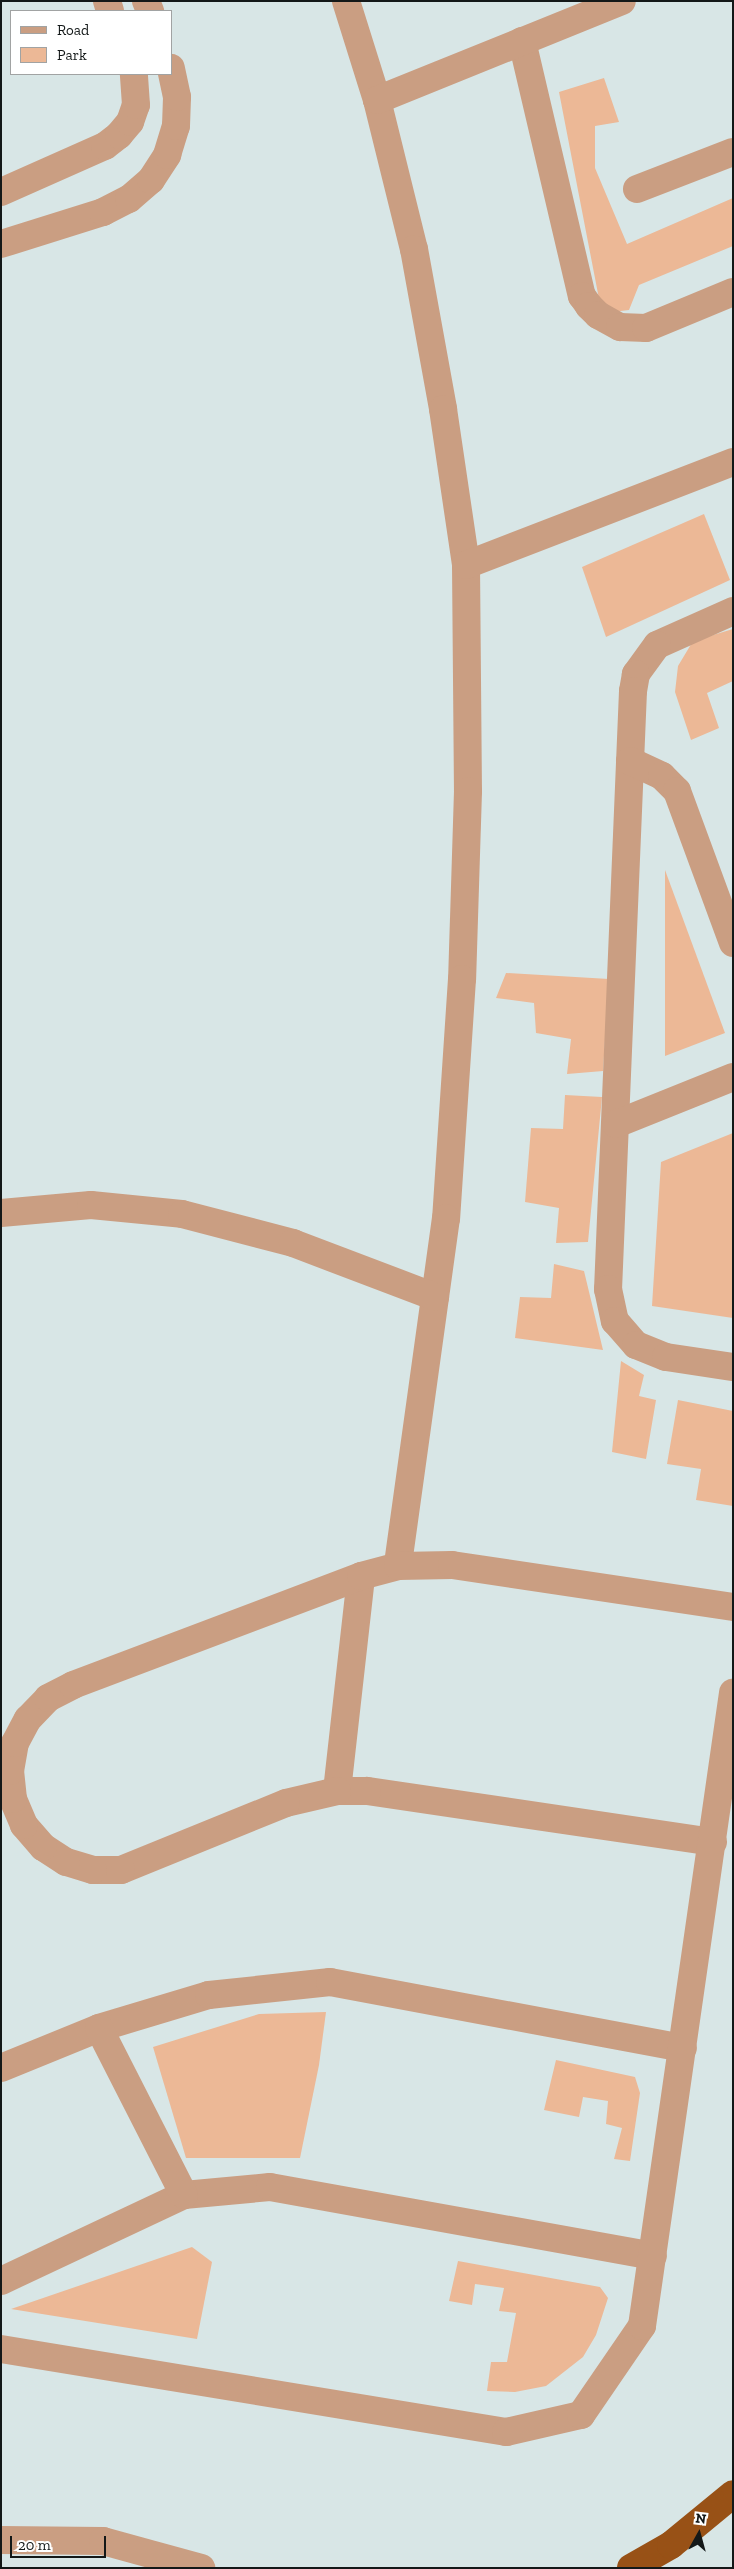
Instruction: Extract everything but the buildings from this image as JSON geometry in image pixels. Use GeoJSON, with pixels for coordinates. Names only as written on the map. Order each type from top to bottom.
{"type":"FeatureCollection","features":[{"type":"Feature","properties":{"kind":"highway"},"geometry":{"type":"LineString","coordinates":[[631,2568],[671,2546],[733,2494]]}},
{"type":"Feature","properties":{"kind":"street"},"geometry":{"type":"LineString","coordinates":[[346,1],[377,100],[414,249],[443,409],[466,564],[468,791],[462,979],[446,1218],[398,1566]]}},
{"type":"Feature","properties":{"kind":"street"},"geometry":{"type":"LineString","coordinates":[[377,100],[622,1]]}},
{"type":"Feature","properties":{"kind":"street"},"geometry":{"type":"LineString","coordinates":[[522,41],[582,296],[589,306],[598,316],[620,327],[646,328],[733,292]]}},
{"type":"Feature","properties":{"kind":"street"},"geometry":{"type":"LineString","coordinates":[[1,244],[103,212],[129,199],[151,180],[167,155],[176,126],[177,97],[172,73]]}},
{"type":"Feature","properties":{"kind":"street"},"geometry":{"type":"LineString","coordinates":[[1,192],[105,146],[119,135],[130,122],[136,105],[134,75]]}},
{"type":"Feature","properties":{"kind":"street"},"geometry":{"type":"LineString","coordinates":[[637,189],[733,152]]}},
{"type":"Feature","properties":{"kind":"street"},"geometry":{"type":"LineString","coordinates":[[466,564],[733,462]]}},
{"type":"Feature","properties":{"kind":"street"},"geometry":{"type":"LineString","coordinates":[[733,611],[673,636],[657,645],[645,658],[633,691],[608,1289],[615,1321],[636,1345],[650,1353],[733,1366]]}},
{"type":"Feature","properties":{"kind":"street"},"geometry":{"type":"LineString","coordinates":[[630,761],[662,776],[677,791],[733,943]]}},
{"type":"Feature","properties":{"kind":"street"},"geometry":{"type":"LineString","coordinates":[[616,1124],[733,1077]]}},
{"type":"Feature","properties":{"kind":"street"},"geometry":{"type":"LineString","coordinates":[[1,1213],[91,1205],[182,1214],[294,1243],[435,1297]]}},
{"type":"Feature","properties":{"kind":"street"},"geometry":{"type":"LineString","coordinates":[[713,1842],[367,1791],[337,1791],[286,1803],[121,1870],[93,1870],[66,1862],[42,1846],[24,1825],[13,1799],[10,1771],[20,1735],[28,1719],[48,1698],[73,1685],[361,1576],[398,1566],[452,1565],[733,1607]]}},
{"type":"Feature","properties":{"kind":"street"},"geometry":{"type":"LineString","coordinates":[[337,1791],[361,1576]]}},
{"type":"Feature","properties":{"kind":"street"},"geometry":{"type":"LineString","coordinates":[[1,2349],[506,2432],[581,2415],[642,2326],[733,1693]]}},
{"type":"Feature","properties":{"kind":"street"},"geometry":{"type":"LineString","coordinates":[[1,2068],[99,2028],[209,1995],[330,1982],[683,2048]]}},
{"type":"Feature","properties":{"kind":"street"},"geometry":{"type":"LineString","coordinates":[[99,2028],[184,2195]]}},
{"type":"Feature","properties":{"kind":"street"},"geometry":{"type":"LineString","coordinates":[[1,2281],[184,2195],[270,2188],[653,2256]]}},
{"type":"Feature","properties":{"kind":"street"},"geometry":{"type":"LineString","coordinates":[[1,2540],[103,2541],[201,2568]]}},
{"type":"Feature","properties":{"kind":"green space"},"geometry":{"type":"Polygon","coordinates":[[[604,78],[619,122],[595,126],[595,168],[627,244],[733,198],[733,246],[639,285],[629,310],[612,312],[600,304],[559,92],[604,78]]]}},
{"type":"Feature","properties":{"kind":"green space"},"geometry":{"type":"Polygon","coordinates":[[[704,514],[730,580],[606,637],[582,567],[704,514]]]}},
{"type":"Feature","properties":{"kind":"green space"},"geometry":{"type":"Polygon","coordinates":[[[733,629],[733,681],[707,693],[719,728],[691,740],[675,692],[678,666],[693,641],[733,629]]]}},
{"type":"Feature","properties":{"kind":"green space"},"geometry":{"type":"Polygon","coordinates":[[[665,870],[725,1033],[665,1056],[665,870]]]}},
{"type":"Feature","properties":{"kind":"green space"},"geometry":{"type":"Polygon","coordinates":[[[506,973],[609,979],[603,1071],[567,1074],[571,1039],[536,1033],[534,1003],[496,998],[506,973]]]}},
{"type":"Feature","properties":{"kind":"green space"},"geometry":{"type":"Polygon","coordinates":[[[565,1095],[602,1097],[588,1242],[556,1243],[559,1208],[525,1202],[531,1128],[563,1129],[565,1095]]]}},
{"type":"Feature","properties":{"kind":"green space"},"geometry":{"type":"Polygon","coordinates":[[[733,1133],[733,1318],[652,1306],[661,1162],[733,1133]]]}},
{"type":"Feature","properties":{"kind":"green space"},"geometry":{"type":"Polygon","coordinates":[[[554,1264],[584,1271],[603,1350],[515,1338],[520,1297],[551,1298],[554,1264]]]}},
{"type":"Feature","properties":{"kind":"green space"},"geometry":{"type":"Polygon","coordinates":[[[621,1361],[644,1375],[639,1396],[656,1400],[646,1459],[612,1452],[621,1361]]]}},
{"type":"Feature","properties":{"kind":"green space"},"geometry":{"type":"Polygon","coordinates":[[[678,1400],[733,1411],[733,1506],[696,1500],[701,1469],[667,1464],[678,1400]]]}},
{"type":"Feature","properties":{"kind":"green space"},"geometry":{"type":"Polygon","coordinates":[[[326,2012],[319,2065],[300,2158],[186,2158],[153,2047],[259,2014],[326,2012]]]}},
{"type":"Feature","properties":{"kind":"green space"},"geometry":{"type":"Polygon","coordinates":[[[556,2060],[635,2077],[640,2093],[630,2161],[614,2159],[622,2128],[606,2124],[608,2101],[583,2097],[579,2117],[544,2110],[556,2060]]]}},
{"type":"Feature","properties":{"kind":"green space"},"geometry":{"type":"Polygon","coordinates":[[[192,2247],[212,2262],[197,2339],[11,2309],[192,2247]]]}},
{"type":"Feature","properties":{"kind":"green space"},"geometry":{"type":"Polygon","coordinates":[[[458,2261],[600,2287],[608,2298],[596,2335],[583,2357],[546,2386],[515,2392],[487,2391],[491,2362],[507,2362],[516,2313],[499,2311],[504,2288],[475,2284],[472,2305],[449,2301],[458,2261]]]}}]}
